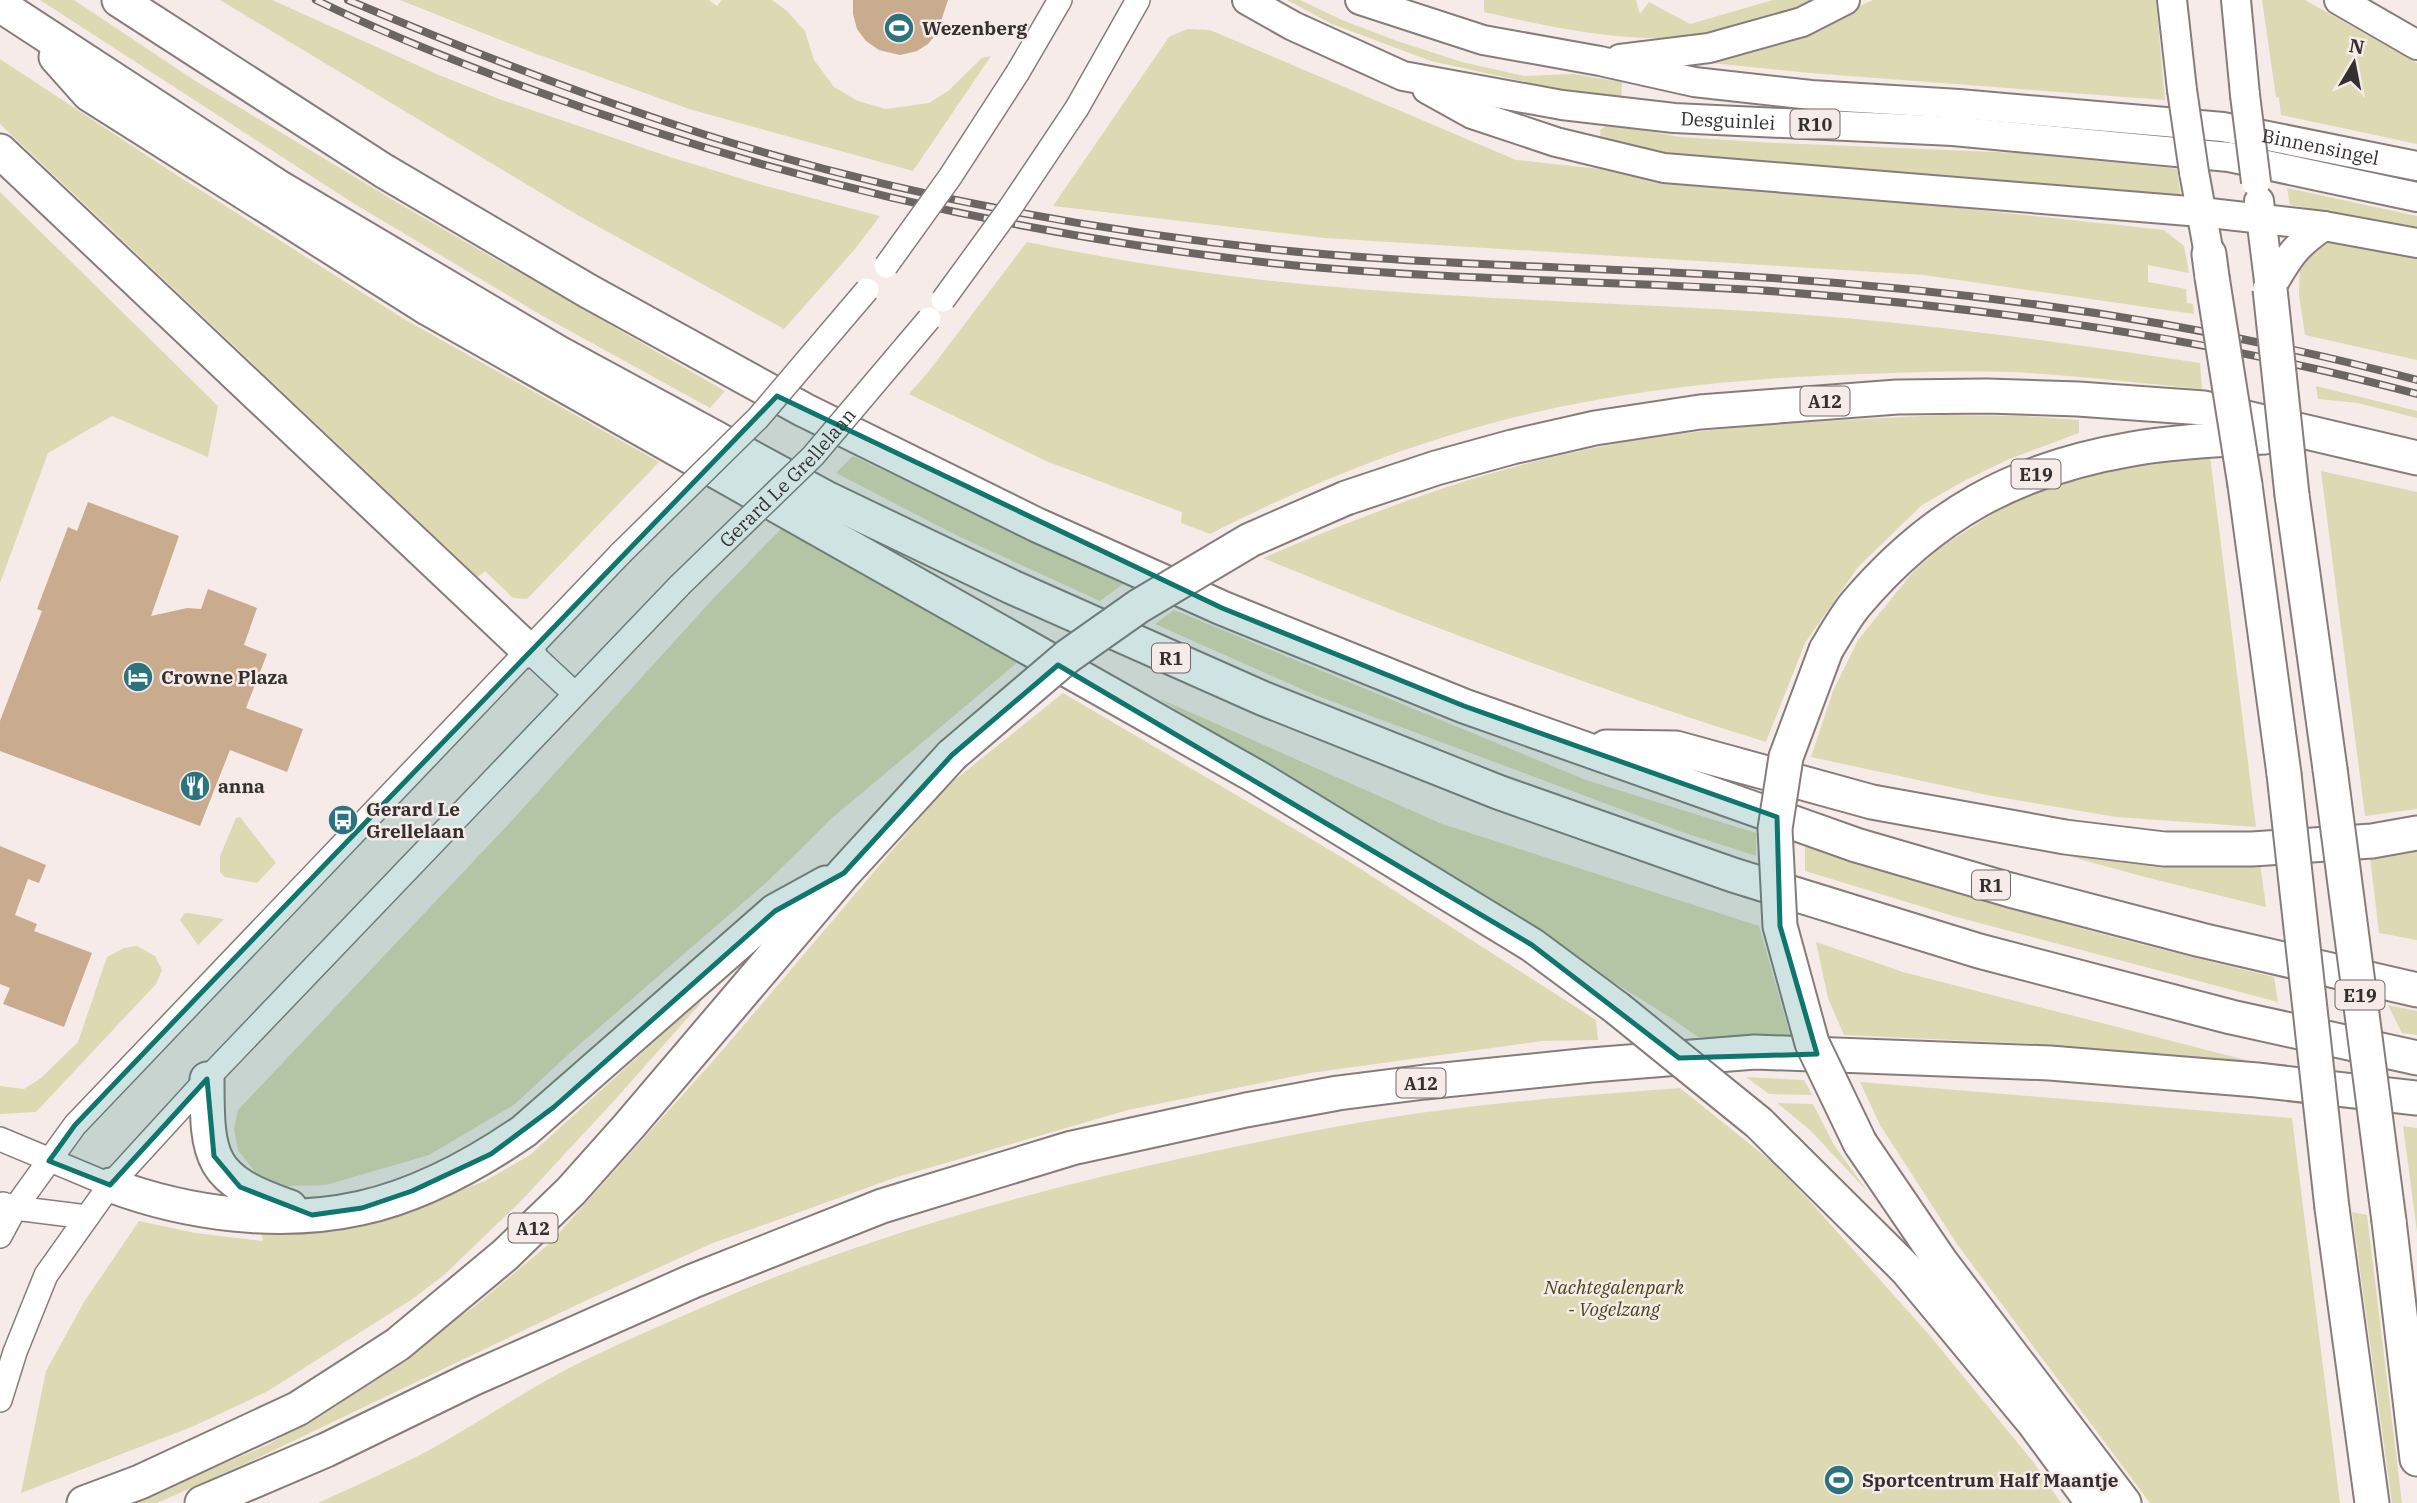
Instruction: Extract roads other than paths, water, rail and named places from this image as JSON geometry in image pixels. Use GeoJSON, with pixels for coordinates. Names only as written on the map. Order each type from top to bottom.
{"type":"FeatureCollection","features":[{"type":"Feature","properties":{"kind":"highway","name":"R1"},"geometry":{"type":"LineString","coordinates":[[119,0],[384,171],[588,291],[804,410],[1037,525],[1222,608],[1464,706],[1856,845],[2201,940],[2417,990]]}},
{"type":"Feature","properties":{"kind":"highway","name":"R1"},"geometry":{"type":"LineString","coordinates":[[13,15],[280,188],[557,352],[828,499],[1012,587],[1250,693],[1498,792],[1733,875],[1979,951],[2231,1017],[2417,1058]]}},
{"type":"Feature","properties":{"kind":"highway"},"geometry":{"type":"LineString","coordinates":[[13,15],[89,94],[429,309],[1255,776],[1532,945],[1617,1007],[1759,1124],[1906,1269],[2034,1423],[2093,1503]]}},
{"type":"Feature","properties":{"kind":"highway"},"geometry":{"type":"LineString","coordinates":[[0,151],[529,651]]}},
{"type":"Feature","properties":{"kind":"highway","name":"E19"},"geometry":{"type":"LineString","coordinates":[[2211,265],[2245,485],[2284,774],[2332,1208],[2372,1503]]}},
{"type":"Feature","properties":{"kind":"highway","name":"E19"},"geometry":{"type":"LineString","coordinates":[[2270,289],[2292,495],[2389,1221],[2417,1459]]}},
{"type":"Feature","properties":{"kind":"highway","name":"A12"},"geometry":{"type":"LineString","coordinates":[[84,1503],[140,1482],[297,1409],[398,1344],[505,1255],[572,1191],[844,873],[952,755],[1068,656],[1139,606],[1250,540],[1346,499],[1436,468],[1595,428],[1700,412],[1803,402],[1987,396],[2204,408],[2312,434]]}},
{"type":"Feature","properties":{"kind":"highway"},"geometry":{"type":"LineString","coordinates":[[2312,434],[2417,458]]}},
{"type":"Feature","properties":{"kind":"highway","name":"E19"},"geometry":{"type":"LineString","coordinates":[[2124,1503],[1941,1262],[1860,1143],[1812,1043],[1780,926],[1775,829],[1786,757],[1826,650],[1854,607],[1901,556],[1952,516],[2009,483],[2068,463],[2133,449],[2312,434]]}},
{"type":"Feature","properties":{"kind":"highway"},"geometry":{"type":"LineString","coordinates":[[1575,746],[1676,748],[1872,802],[2065,838],[2164,849],[2252,849],[2372,841],[2417,833]]}},
{"type":"Feature","properties":{"kind":"highway"},"geometry":{"type":"LineString","coordinates":[[110,1185],[152,1200],[194,1210],[240,1214],[312,1215],[362,1208],[412,1191],[491,1154],[555,1107],[775,911],[844,873]]}},
{"type":"Feature","properties":{"kind":"highway","name":"A12"},"geometry":{"type":"LineString","coordinates":[[202,1503],[326,1450],[472,1379],[681,1286],[881,1206],[1072,1148],[1338,1093],[1591,1065],[1755,1052],[2050,1063],[2257,1080],[2417,1098]]}},
{"type":"Feature","properties":{"kind":"highway"},"geometry":{"type":"LineString","coordinates":[[207,1079],[209,1139],[214,1156],[223,1171],[240,1187],[312,1215]]}},
{"type":"Feature","properties":{"kind":"main road","name":"Desguinlei"},"geometry":{"type":"LineString","coordinates":[[1247,0],[1293,26],[1403,76],[1562,105],[1674,118],[1952,131],[2229,157]]}},
{"type":"Feature","properties":{"kind":"main road","name":"Desguinlei"},"geometry":{"type":"LineString","coordinates":[[1360,0],[1483,40],[1600,61],[1694,82],[1811,95],[1959,104],[2222,127]]}},
{"type":"Feature","properties":{"kind":"main road"},"geometry":{"type":"LineString","coordinates":[[1600,61],[1709,48],[1802,22],[1845,0]]}},
{"type":"Feature","properties":{"kind":"main road"},"geometry":{"type":"LineString","coordinates":[[2172,0],[2182,90],[2201,212]]}},
{"type":"Feature","properties":{"kind":"main road"},"geometry":{"type":"LineString","coordinates":[[2236,0],[2261,218]]}},
{"type":"Feature","properties":{"kind":"main road"},"geometry":{"type":"LineString","coordinates":[[2339,0],[2417,45]]}},
{"type":"Feature","properties":{"kind":"main road"},"geometry":{"type":"LineString","coordinates":[[1403,76],[1472,114],[1556,142],[1664,168],[2201,212],[2324,226],[2417,243]]}},
{"type":"Feature","properties":{"kind":"main road","name":"Binnensingel"},"geometry":{"type":"LineString","coordinates":[[2222,127],[2417,166]]}},
{"type":"Feature","properties":{"kind":"main road","name":"Binnensingel"},"geometry":{"type":"LineString","coordinates":[[2229,157],[2417,197]]}},
{"type":"Feature","properties":{"kind":"main road","name":"E19"},"geometry":{"type":"LineString","coordinates":[[2201,212],[2211,265]]}},
{"type":"Feature","properties":{"kind":"main road","name":"E19"},"geometry":{"type":"LineString","coordinates":[[2261,218],[2270,289]]}},
{"type":"Feature","properties":{"kind":"main road"},"geometry":{"type":"LineString","coordinates":[[2270,289],[2292,252],[2324,226]]}},
{"type":"Feature","properties":{"kind":"street"},"geometry":{"type":"LineString","coordinates":[[0,1236],[8,1205],[49,1160],[75,1125],[621,553],[758,418],[867,290],[950,177],[1018,72],[1060,0]]}},
{"type":"Feature","properties":{"kind":"street","name":"Gerard Le Grellelaan"},"geometry":{"type":"LineString","coordinates":[[0,1400],[15,1352],[46,1275],[110,1185],[207,1079],[680,585],[813,456],[929,319],[1010,208],[1077,108],[1138,0]]}},
{"type":"Feature","properties":{"kind":"street"},"geometry":{"type":"LineString","coordinates":[[529,651],[575,694]]}},
{"type":"Feature","properties":{"kind":"street"},"geometry":{"type":"LineString","coordinates":[[0,1139],[110,1185]]}},
{"type":"Feature","properties":{"kind":"street"},"geometry":{"type":"LineString","coordinates":[[8,1205],[87,1217]]}},
{"type":"Feature","properties":{"kind":"railway"},"geometry":{"type":"LineString","coordinates":[[316,0],[453,60],[625,122],[715,151],[898,199],[1083,237],[1331,269],[1756,290],[1923,305],[2089,326],[2172,340],[2417,394]]}},
{"type":"Feature","properties":{"kind":"railway"},"geometry":{"type":"LineString","coordinates":[[348,0],[526,72],[706,135],[846,175],[990,207],[1134,232],[1279,250],[1457,263],[1756,277],[2006,300],[2254,341],[2417,380]]}},
{"type":"Feature","properties":{"kind":"place","name":"Wezenberg"},"geometry":{"type":"Point","coordinates":[899,28]}},
{"type":"Feature","properties":{"kind":"place","name":"Crowne Plaza"},"geometry":{"type":"Point","coordinates":[138,677]}},
{"type":"Feature","properties":{"kind":"place","name":"anna"},"geometry":{"type":"Point","coordinates":[195,786]}},
{"type":"Feature","properties":{"kind":"place","name":"Gerard Le Grellelaan"},"geometry":{"type":"Point","coordinates":[343,820]}},
{"type":"Feature","properties":{"kind":"place","name":"Sportcentrum Half Maantje"},"geometry":{"type":"Point","coordinates":[1839,1480]}},
{"type":"Feature","properties":{"kind":"park label","name":"Nachtegalenpark - Vogelzang"},"geometry":{"type":"Point","coordinates":[1614,1298]}}]}
